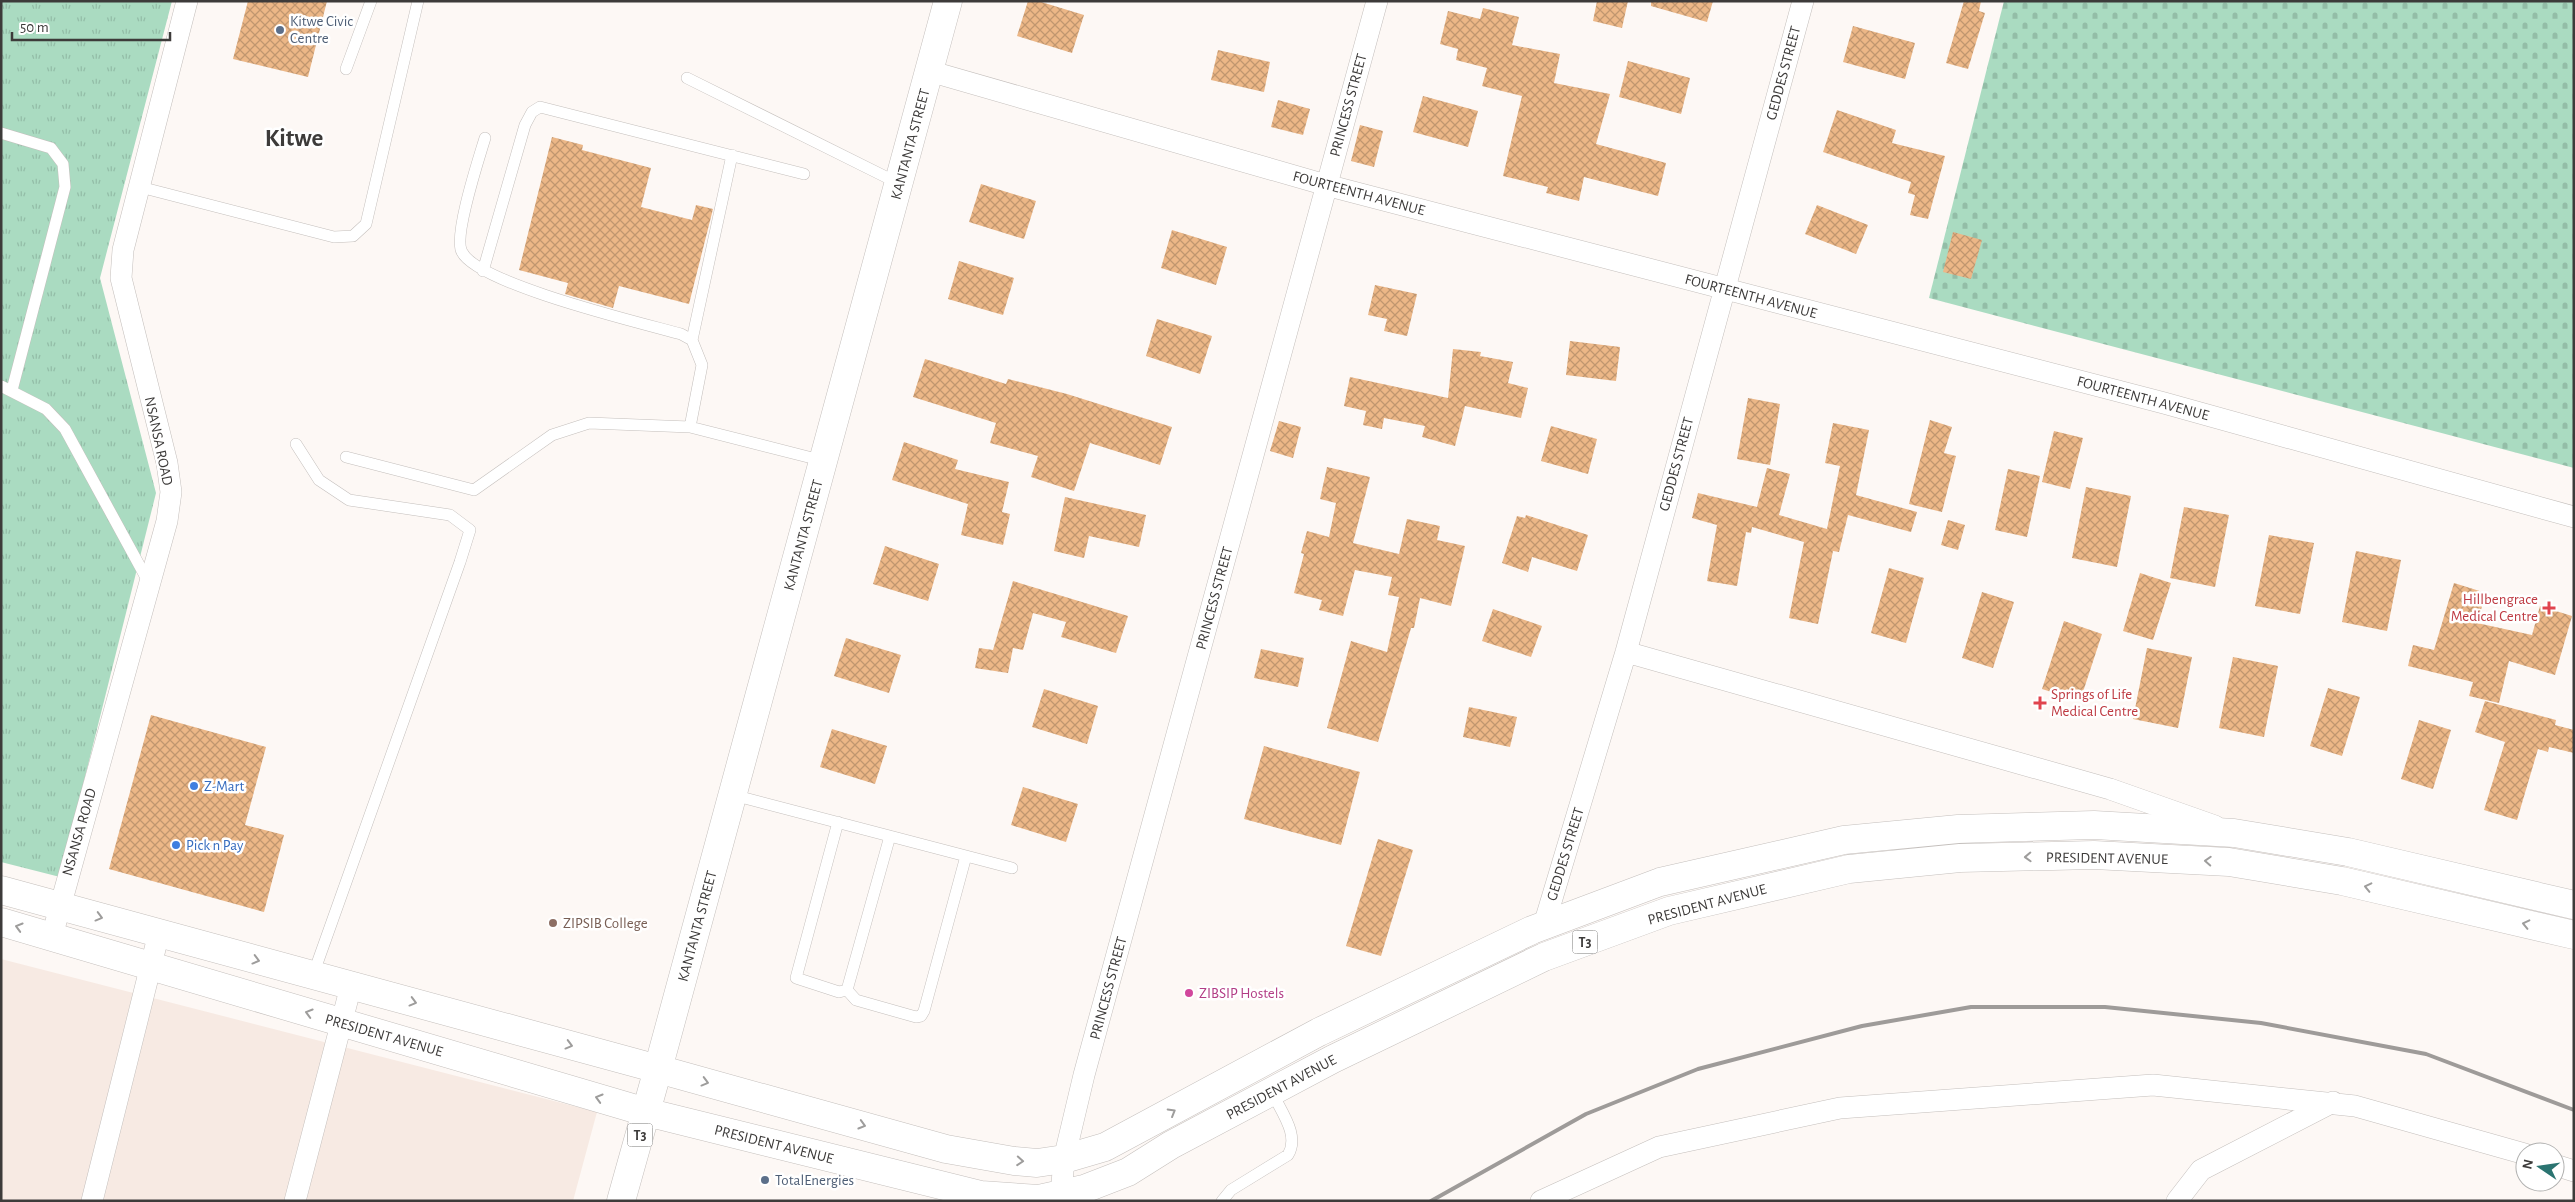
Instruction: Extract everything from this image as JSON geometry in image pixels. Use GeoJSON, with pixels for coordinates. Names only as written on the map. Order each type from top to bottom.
{"type":"FeatureCollection","features":[{"type":"Feature","properties":{"kind":"main road","name":"KANTANTA STREET"},"geometry":{"type":"LineString","coordinates":[[658,1069],[948,1]]}},
{"type":"Feature","properties":{"kind":"main road","name":"PRESIDENT AVENUE"},"geometry":{"type":"LineString","coordinates":[[1,890],[946,1149],[989,1158],[1037,1162],[1064,1159],[1105,1148],[1319,1032],[1544,926],[1660,882],[1844,840],[1958,828],[2094,825],[2234,832],[2348,852],[2574,905]]}},
{"type":"Feature","properties":{"kind":"main road","name":"PRESIDENT AVENUE"},"geometry":{"type":"LineString","coordinates":[[1,922],[646,1112],[981,1195],[1016,1199],[1061,1196],[1128,1172],[1171,1145],[1342,1055],[1544,957],[1669,910],[1849,869],[1960,858],[2094,855],[2229,862],[2342,881],[2574,935]]}},
{"type":"Feature","properties":{"kind":"main road","name":"T3"},"geometry":{"type":"LineString","coordinates":[[621,1201],[658,1069]]}},
{"type":"Feature","properties":{"kind":"main road"},"geometry":{"type":"LineString","coordinates":[[810,1153],[822,1114]]}},
{"type":"Feature","properties":{"kind":"main road"},"geometry":{"type":"LineString","coordinates":[[981,1195],[989,1158]]}},
{"type":"Feature","properties":{"kind":"street","name":"NSANSA ROAD"},"geometry":{"type":"LineString","coordinates":[[52,936],[58,906],[167,521],[171,492],[167,463],[121,278],[123,250],[187,1]]}},
{"type":"Feature","properties":{"kind":"street","name":"PRINCESS STREET"},"geometry":{"type":"LineString","coordinates":[[1061,1196],[1064,1159],[1084,1075],[1377,1]]}},
{"type":"Feature","properties":{"kind":"street","name":"GEDDES STREET"},"geometry":{"type":"LineString","coordinates":[[1544,926],[1626,652],[1803,1]]}},
{"type":"Feature","properties":{"kind":"street","name":"FOURTEENTH AVENUE"},"geometry":{"type":"LineString","coordinates":[[929,71],[1326,185],[2164,403],[2574,517]]}},
{"type":"Feature","properties":{"kind":"street"},"geometry":{"type":"LineString","coordinates":[[1626,652],[2110,789],[2234,832]]}},
{"type":"Feature","properties":{"kind":"street"},"geometry":{"type":"LineString","coordinates":[[92,1201],[159,933]]}},
{"type":"Feature","properties":{"kind":"street"},"geometry":{"type":"LineString","coordinates":[[296,1201],[351,986]]}},
{"type":"Feature","properties":{"kind":"street"},"geometry":{"type":"LineString","coordinates":[[1541,1201],[1659,1146],[1840,1108],[2153,1085],[2333,1102],[2398,1116],[2515,1151]]}},
{"type":"Feature","properties":{"kind":"street"},"geometry":{"type":"LineString","coordinates":[[2177,1201],[2201,1170],[2333,1102]]}},
{"type":"Feature","properties":{"kind":"lane"},"geometry":{"type":"LineString","coordinates":[[346,69],[371,1]]}},
{"type":"Feature","properties":{"kind":"lane"},"geometry":{"type":"LineString","coordinates":[[140,187],[334,237],[353,236],[366,224],[418,1]]}},
{"type":"Feature","properties":{"kind":"lane"},"geometry":{"type":"LineString","coordinates":[[687,78],[899,183]]}},
{"type":"Feature","properties":{"kind":"lane"},"geometry":{"type":"LineString","coordinates":[[483,272],[525,125],[532,112],[540,107],[804,174]]}},
{"type":"Feature","properties":{"kind":"lane"},"geometry":{"type":"LineString","coordinates":[[1,134],[51,148],[63,164],[65,187],[7,388],[46,409],[65,429],[150,584]]}},
{"type":"Feature","properties":{"kind":"lane"},"geometry":{"type":"LineString","coordinates":[[484,138],[459,236],[462,252],[483,272],[514,285],[681,334],[692,340]]}},
{"type":"Feature","properties":{"kind":"lane"},"geometry":{"type":"LineString","coordinates":[[690,428],[702,365],[692,340],[732,156]]}},
{"type":"Feature","properties":{"kind":"lane"},"geometry":{"type":"LineString","coordinates":[[346,457],[474,490],[552,435],[589,423],[690,428],[824,461]]}},
{"type":"Feature","properties":{"kind":"lane"},"geometry":{"type":"LineString","coordinates":[[296,444],[319,480],[349,500],[450,515],[470,530],[313,975]]}},
{"type":"Feature","properties":{"kind":"lane"},"geometry":{"type":"LineString","coordinates":[[733,795],[1012,868]]}},
{"type":"Feature","properties":{"kind":"lane"},"geometry":{"type":"LineString","coordinates":[[838,822],[796,975],[799,980],[839,992],[847,990]]}},
{"type":"Feature","properties":{"kind":"lane"},"geometry":{"type":"LineString","coordinates":[[847,990],[890,836]]}},
{"type":"Feature","properties":{"kind":"lane"},"geometry":{"type":"LineString","coordinates":[[847,990],[856,1000],[916,1017],[921,1016],[966,856]]}},
{"type":"Feature","properties":{"kind":"lane"},"geometry":{"type":"LineString","coordinates":[[1222,1201],[1231,1190],[1288,1155],[1293,1147],[1293,1137],[1272,1092]]}},
{"type":"Feature","properties":{"kind":"shaded area"},"geometry":{"type":"Polygon","coordinates":[[[1,959],[597,1112],[573,1201],[1,1201],[1,959]]]}},
{"type":"Feature","properties":{"kind":"green space"},"geometry":{"type":"Polygon","coordinates":[[[1,1],[172,1],[100,278],[156,493],[60,877],[1,862],[1,1]]]}},
{"type":"Feature","properties":{"kind":"green space"},"geometry":{"type":"Polygon","coordinates":[[[2004,1],[2574,1],[2574,468],[1929,298],[2004,1]]]}},
{"type":"Feature","properties":{"kind":"building","name":"Kitwe Civic Centre"},"geometry":{"type":"Polygon","coordinates":[[[248,1],[327,1],[308,77],[233,59],[248,1]]]}},
{"type":"Feature","properties":{"kind":"building"},"geometry":{"type":"Polygon","coordinates":[[[1028,1],[1038,1],[1084,15],[1072,53],[1017,36],[1028,1]]]}},
{"type":"Feature","properties":{"kind":"building"},"geometry":{"type":"Polygon","coordinates":[[[1597,1],[1628,1],[1622,28],[1593,21],[1597,1]]]}},
{"type":"Feature","properties":{"kind":"building"},"geometry":{"type":"Polygon","coordinates":[[[1651,1],[1713,1],[1707,22],[1651,6],[1651,1]]]}},
{"type":"Feature","properties":{"kind":"building"},"geometry":{"type":"Polygon","coordinates":[[[1964,1],[1981,1],[1979,11],[1985,13],[1968,69],[1946,63],[1964,1]]]}},
{"type":"Feature","properties":{"kind":"building"},"geometry":{"type":"Polygon","coordinates":[[[1483,8],[1519,17],[1512,45],[1560,54],[1554,83],[1610,94],[1596,144],[1666,163],[1658,196],[1584,177],[1579,201],[1546,193],[1548,187],[1503,176],[1522,96],[1482,86],[1487,68],[1456,60],[1458,49],[1440,44],[1448,11],[1480,19],[1483,8]]]}},
{"type":"Feature","properties":{"kind":"building"},"geometry":{"type":"Polygon","coordinates":[[[1853,26],[1915,43],[1905,79],[1843,62],[1853,26]]]}},
{"type":"Feature","properties":{"kind":"building"},"geometry":{"type":"Polygon","coordinates":[[[1218,50],[1270,62],[1264,92],[1211,80],[1218,50]]]}},
{"type":"Feature","properties":{"kind":"building"},"geometry":{"type":"Polygon","coordinates":[[[1628,61],[1690,78],[1681,114],[1619,97],[1628,61]]]}},
{"type":"Feature","properties":{"kind":"building"},"geometry":{"type":"Polygon","coordinates":[[[1423,96],[1478,111],[1468,147],[1413,132],[1423,96]]]}},
{"type":"Feature","properties":{"kind":"building"},"geometry":{"type":"Polygon","coordinates":[[[1278,100],[1310,109],[1303,135],[1271,127],[1278,100]]]}},
{"type":"Feature","properties":{"kind":"building"},"geometry":{"type":"Polygon","coordinates":[[[1837,110],[1896,130],[1892,143],[1945,156],[1928,219],[1910,215],[1915,195],[1908,193],[1911,182],[1823,152],[1837,110]]]}},
{"type":"Feature","properties":{"kind":"building"},"geometry":{"type":"Polygon","coordinates":[[[1360,125],[1383,131],[1374,167],[1351,161],[1360,125]]]}},
{"type":"Feature","properties":{"kind":"building"},"geometry":{"type":"Polygon","coordinates":[[[552,137],[583,145],[582,150],[651,168],[641,207],[692,220],[696,205],[713,209],[689,304],[619,286],[613,308],[565,294],[568,283],[519,270],[552,137]]]}},
{"type":"Feature","properties":{"kind":"building"},"geometry":{"type":"Polygon","coordinates":[[[981,184],[1036,201],[1024,239],[969,222],[981,184]]]}},
{"type":"Feature","properties":{"kind":"building"},"geometry":{"type":"Polygon","coordinates":[[[1817,205],[1868,225],[1856,254],[1805,234],[1817,205]]]}},
{"type":"Feature","properties":{"kind":"building"},"geometry":{"type":"Polygon","coordinates":[[[1172,230],[1227,247],[1216,285],[1161,268],[1172,230]]]}},
{"type":"Feature","properties":{"kind":"building"},"geometry":{"type":"Polygon","coordinates":[[[1953,232],[1982,240],[1971,279],[1943,272],[1953,232]]]}},
{"type":"Feature","properties":{"kind":"building"},"geometry":{"type":"Polygon","coordinates":[[[959,261],[1014,278],[1003,315],[948,299],[959,261]]]}},
{"type":"Feature","properties":{"kind":"building"},"geometry":{"type":"Polygon","coordinates":[[[1375,285],[1417,294],[1407,336],[1384,331],[1387,319],[1368,315],[1375,285]]]}},
{"type":"Feature","properties":{"kind":"building"},"geometry":{"type":"Polygon","coordinates":[[[1157,319],[1212,336],[1200,374],[1146,356],[1157,319]]]}},
{"type":"Feature","properties":{"kind":"building"},"geometry":{"type":"Polygon","coordinates":[[[1570,341],[1620,347],[1616,381],[1566,375],[1570,341]]]}},
{"type":"Feature","properties":{"kind":"building"},"geometry":{"type":"Polygon","coordinates":[[[1453,349],[1481,352],[1480,356],[1513,362],[1508,383],[1528,388],[1521,418],[1465,406],[1455,446],[1422,437],[1425,426],[1384,418],[1382,429],[1363,425],[1366,411],[1344,406],[1350,377],[1448,398],[1453,349]]]}},
{"type":"Feature","properties":{"kind":"building"},"geometry":{"type":"Polygon","coordinates":[[[925,359],[1006,384],[1008,379],[1067,394],[1172,427],[1160,465],[1090,443],[1074,491],[1031,477],[1038,456],[990,443],[996,423],[913,397],[925,359]]]}},
{"type":"Feature","properties":{"kind":"building"},"geometry":{"type":"Polygon","coordinates":[[[1748,398],[1780,404],[1770,465],[1737,459],[1748,398]]]}},
{"type":"Feature","properties":{"kind":"building"},"geometry":{"type":"Polygon","coordinates":[[[1930,420],[1952,427],[1944,453],[1956,456],[1942,512],[1909,504],[1930,420]]]}},
{"type":"Feature","properties":{"kind":"building"},"geometry":{"type":"Polygon","coordinates":[[[1279,421],[1301,427],[1293,458],[1270,451],[1279,421]]]}},
{"type":"Feature","properties":{"kind":"building"},"geometry":{"type":"Polygon","coordinates":[[[1833,423],[1869,430],[1856,495],[1917,512],[1911,532],[1848,515],[1839,552],[1833,551],[1818,624],[1789,618],[1804,542],[1752,527],[1751,533],[1746,532],[1737,586],[1707,581],[1717,525],[1692,518],[1698,493],[1757,507],[1767,468],[1790,474],[1779,515],[1827,529],[1840,466],[1825,463],[1833,423]]]}},
{"type":"Feature","properties":{"kind":"building"},"geometry":{"type":"Polygon","coordinates":[[[1551,426],[1597,439],[1588,474],[1541,461],[1551,426]]]}},
{"type":"Feature","properties":{"kind":"building"},"geometry":{"type":"Polygon","coordinates":[[[2054,431],[2083,438],[2070,489],[2042,482],[2054,431]]]}},
{"type":"Feature","properties":{"kind":"building"},"geometry":{"type":"Polygon","coordinates":[[[904,442],[958,460],[955,469],[1009,482],[1002,512],[1010,514],[1003,545],[961,535],[968,504],[892,480],[904,442]]]}},
{"type":"Feature","properties":{"kind":"building"},"geometry":{"type":"Polygon","coordinates":[[[1327,467],[1370,477],[1353,543],[1399,554],[1407,519],[1440,526],[1437,540],[1465,546],[1451,606],[1420,598],[1414,628],[1411,628],[1378,742],[1327,728],[1351,641],[1387,652],[1399,597],[1388,595],[1392,577],[1355,570],[1343,616],[1319,610],[1322,600],[1294,593],[1304,554],[1301,553],[1307,531],[1329,537],[1336,503],[1320,499],[1327,467]]]}},
{"type":"Feature","properties":{"kind":"building"},"geometry":{"type":"Polygon","coordinates":[[[2008,469],[2040,476],[2027,537],[1995,530],[2008,469]]]}},
{"type":"Feature","properties":{"kind":"building"},"geometry":{"type":"Polygon","coordinates":[[[2086,487],[2131,496],[2117,567],[2072,558],[2086,487]]]}},
{"type":"Feature","properties":{"kind":"building"},"geometry":{"type":"Polygon","coordinates":[[[1065,497],[1146,515],[1139,547],[1089,536],[1084,558],[1054,551],[1065,497]]]}},
{"type":"Feature","properties":{"kind":"building"},"geometry":{"type":"Polygon","coordinates":[[[2184,507],[2229,515],[2215,587],[2170,578],[2184,507]]]}},
{"type":"Feature","properties":{"kind":"building"},"geometry":{"type":"Polygon","coordinates":[[[1526,515],[1588,535],[1577,571],[1532,557],[1528,572],[1502,563],[1517,516],[1525,518],[1526,515]]]}},
{"type":"Feature","properties":{"kind":"building"},"geometry":{"type":"Polygon","coordinates":[[[1948,520],[1965,525],[1958,550],[1941,545],[1948,520]]]}},
{"type":"Feature","properties":{"kind":"building"},"geometry":{"type":"Polygon","coordinates":[[[2269,535],[2314,543],[2300,614],[2255,606],[2269,535]]]}},
{"type":"Feature","properties":{"kind":"building"},"geometry":{"type":"Polygon","coordinates":[[[885,546],[939,564],[928,601],[873,584],[885,546]]]}},
{"type":"Feature","properties":{"kind":"building"},"geometry":{"type":"Polygon","coordinates":[[[2356,551],[2401,560],[2387,631],[2342,622],[2356,551]]]}},
{"type":"Feature","properties":{"kind":"building"},"geometry":{"type":"Polygon","coordinates":[[[1889,568],[1924,578],[1906,643],[1871,633],[1889,568]]]}},
{"type":"Feature","properties":{"kind":"building"},"geometry":{"type":"Polygon","coordinates":[[[2140,573],[2171,583],[2153,640],[2123,631],[2140,573]]]}},
{"type":"Feature","properties":{"kind":"building"},"geometry":{"type":"Polygon","coordinates":[[[1013,581],[1128,616],[1116,653],[1061,637],[1066,622],[1033,613],[1023,650],[1013,648],[1008,673],[975,668],[979,648],[993,650],[1013,581]]]}},
{"type":"Feature","properties":{"kind":"building"},"geometry":{"type":"Polygon","coordinates":[[[2454,583],[2486,593],[2477,623],[2532,635],[2540,606],[2572,616],[2555,675],[2509,661],[2499,703],[2469,696],[2473,682],[2408,666],[2413,645],[2434,650],[2454,583]]]}},
{"type":"Feature","properties":{"kind":"building"},"geometry":{"type":"Polygon","coordinates":[[[1982,592],[2014,602],[1993,668],[1962,658],[1982,592]]]}},
{"type":"Feature","properties":{"kind":"building"},"geometry":{"type":"Polygon","coordinates":[[[1493,609],[1542,626],[1531,657],[1482,641],[1493,609]]]}},
{"type":"Feature","properties":{"kind":"building"},"geometry":{"type":"Polygon","coordinates":[[[2064,621],[2102,634],[2080,701],[2042,689],[2064,621]]]}},
{"type":"Feature","properties":{"kind":"building"},"geometry":{"type":"Polygon","coordinates":[[[846,638],[901,655],[889,693],[834,676],[846,638]]]}},
{"type":"Feature","properties":{"kind":"building"},"geometry":{"type":"Polygon","coordinates":[[[2147,648],[2192,657],[2178,728],[2133,719],[2147,648]]]}},
{"type":"Feature","properties":{"kind":"building"},"geometry":{"type":"Polygon","coordinates":[[[1261,649],[1304,658],[1298,687],[1254,678],[1261,649]]]}},
{"type":"Feature","properties":{"kind":"building"},"geometry":{"type":"Polygon","coordinates":[[[2233,657],[2278,666],[2264,737],[2219,728],[2233,657]]]}},
{"type":"Feature","properties":{"kind":"building"},"geometry":{"type":"Polygon","coordinates":[[[2328,688],[2360,697],[2342,756],[2310,746],[2328,688]]]}},
{"type":"Feature","properties":{"kind":"building"},"geometry":{"type":"Polygon","coordinates":[[[1044,689],[1098,706],[1087,744],[1032,727],[1044,689]]]}},
{"type":"Feature","properties":{"kind":"building"},"geometry":{"type":"Polygon","coordinates":[[[2485,701],[2556,720],[2555,725],[2574,730],[2574,753],[2549,747],[2548,752],[2538,749],[2517,820],[2484,810],[2505,742],[2475,732],[2485,701]]]}},
{"type":"Feature","properties":{"kind":"building"},"geometry":{"type":"Polygon","coordinates":[[[1469,707],[1517,717],[1510,747],[1463,737],[1469,707]]]}},
{"type":"Feature","properties":{"kind":"building","name":"Z-Mart"},"geometry":{"type":"Polygon","coordinates":[[[151,715],[266,747],[245,825],[284,835],[264,912],[109,869],[151,715]]]}},
{"type":"Feature","properties":{"kind":"building"},"geometry":{"type":"Polygon","coordinates":[[[2419,720],[2451,730],[2433,789],[2401,779],[2419,720]]]}},
{"type":"Feature","properties":{"kind":"building"},"geometry":{"type":"Polygon","coordinates":[[[832,729],[887,746],[875,784],[820,767],[832,729]]]}},
{"type":"Feature","properties":{"kind":"building"},"geometry":{"type":"Polygon","coordinates":[[[1264,746],[1360,772],[1341,845],[1244,819],[1264,746]]]}},
{"type":"Feature","properties":{"kind":"building"},"geometry":{"type":"Polygon","coordinates":[[[1023,787],[1078,804],[1066,842],[1011,825],[1023,787]]]}},
{"type":"Feature","properties":{"kind":"building"},"geometry":{"type":"Polygon","coordinates":[[[1378,839],[1413,850],[1381,956],[1346,946],[1378,839]]]}},
{"type":"Feature","properties":{"kind":"railway"},"geometry":{"type":"LineString","coordinates":[[1431,1201],[1586,1114],[1698,1069],[1862,1026],[1971,1007],[2105,1007],[2261,1023],[2426,1054],[2574,1110]]}},
{"type":"Feature","properties":{"kind":"place","name":"Kitwe Civic Centre"},"geometry":{"type":"Point","coordinates":[280,30]}},
{"type":"Feature","properties":{"kind":"place","name":"Hillbengrace Medical Centre"},"geometry":{"type":"Point","coordinates":[2549,608]}},
{"type":"Feature","properties":{"kind":"place","name":"Springs of Life Medical Centre"},"geometry":{"type":"Point","coordinates":[2040,703]}},
{"type":"Feature","properties":{"kind":"place","name":"Z-Mart"},"geometry":{"type":"Point","coordinates":[194,786]}},
{"type":"Feature","properties":{"kind":"place","name":"Pick n Pay"},"geometry":{"type":"Point","coordinates":[176,845]}},
{"type":"Feature","properties":{"kind":"place","name":"ZIPSIB College"},"geometry":{"type":"Point","coordinates":[553,923]}},
{"type":"Feature","properties":{"kind":"place","name":"ZIBSIP Hostels"},"geometry":{"type":"Point","coordinates":[1189,993]}},
{"type":"Feature","properties":{"kind":"place","name":"TotalEnergies"},"geometry":{"type":"Point","coordinates":[765,1180]}},
{"type":"Feature","properties":{"kind":"district","name":"Kitwe"},"geometry":{"type":"Point","coordinates":[294,137]}}]}
